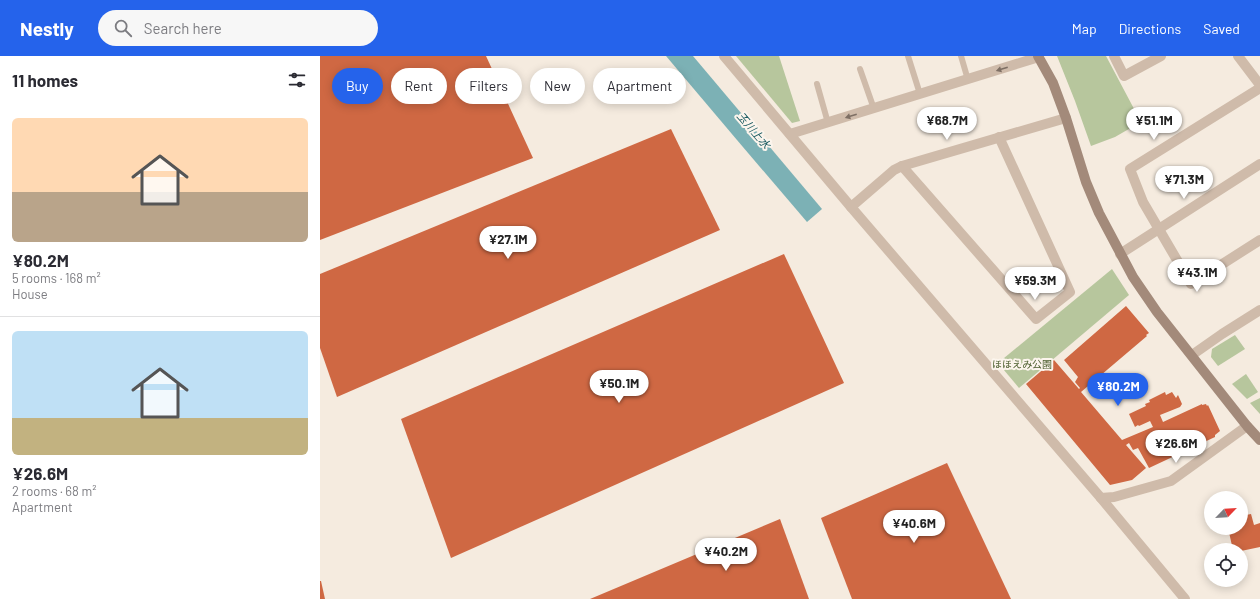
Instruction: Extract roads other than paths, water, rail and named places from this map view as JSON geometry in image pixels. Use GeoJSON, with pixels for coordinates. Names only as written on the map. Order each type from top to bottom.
{"type":"FeatureCollection","features":[{"type":"Feature","properties":{"kind":"street"},"geometry":{"type":"LineString","coordinates":[[724,56],[851,207],[1101,498],[1185,599]]}},
{"type":"Feature","properties":{"kind":"street"},"geometry":{"type":"LineString","coordinates":[[1114,56],[1124,76],[1161,56]]}},
{"type":"Feature","properties":{"kind":"street"},"geometry":{"type":"LineString","coordinates":[[1238,56],[1260,85]]}},
{"type":"Feature","properties":{"kind":"street"},"geometry":{"type":"LineString","coordinates":[[790,134],[968,80],[1038,57],[1053,83],[1066,118],[1086,182],[1099,213],[1133,277],[1157,312],[1247,426],[1260,440]]}},
{"type":"Feature","properties":{"kind":"street"},"geometry":{"type":"LineString","coordinates":[[1260,88],[1130,169],[1143,202],[1191,284],[1260,240]]}},
{"type":"Feature","properties":{"kind":"street"},"geometry":{"type":"LineString","coordinates":[[851,207],[894,170],[902,166],[1066,118]]}},
{"type":"Feature","properties":{"kind":"street"},"geometry":{"type":"LineString","coordinates":[[902,166],[1036,319],[1070,292],[999,137]]}},
{"type":"Feature","properties":{"kind":"street"},"geometry":{"type":"LineString","coordinates":[[1120,254],[1260,164]]}},
{"type":"Feature","properties":{"kind":"street"},"geometry":{"type":"LineString","coordinates":[[1192,356],[1222,334],[1260,310]]}},
{"type":"Feature","properties":{"kind":"street"},"geometry":{"type":"LineString","coordinates":[[1101,498],[1114,497],[1171,481],[1247,426]]}},
{"type":"Feature","properties":{"kind":"lane"},"geometry":{"type":"LineString","coordinates":[[908,56],[920,94]]}},
{"type":"Feature","properties":{"kind":"lane"},"geometry":{"type":"LineString","coordinates":[[961,56],[968,80]]}},
{"type":"Feature","properties":{"kind":"lane"},"geometry":{"type":"LineString","coordinates":[[860,69],[874,109]]}},
{"type":"Feature","properties":{"kind":"lane"},"geometry":{"type":"LineString","coordinates":[[817,84],[828,123]]}},
{"type":"Feature","properties":{"kind":"water","name":"玉川上水"},"geometry":{"type":"Polygon","coordinates":[[[666,56],[693,56],[822,209],[807,222],[686,80],[686,68],[676,68],[666,56]]]}},
{"type":"Feature","properties":{"kind":"park label","name":"ほほえみ公園"},"geometry":{"type":"Point","coordinates":[1022,364]}}]}
